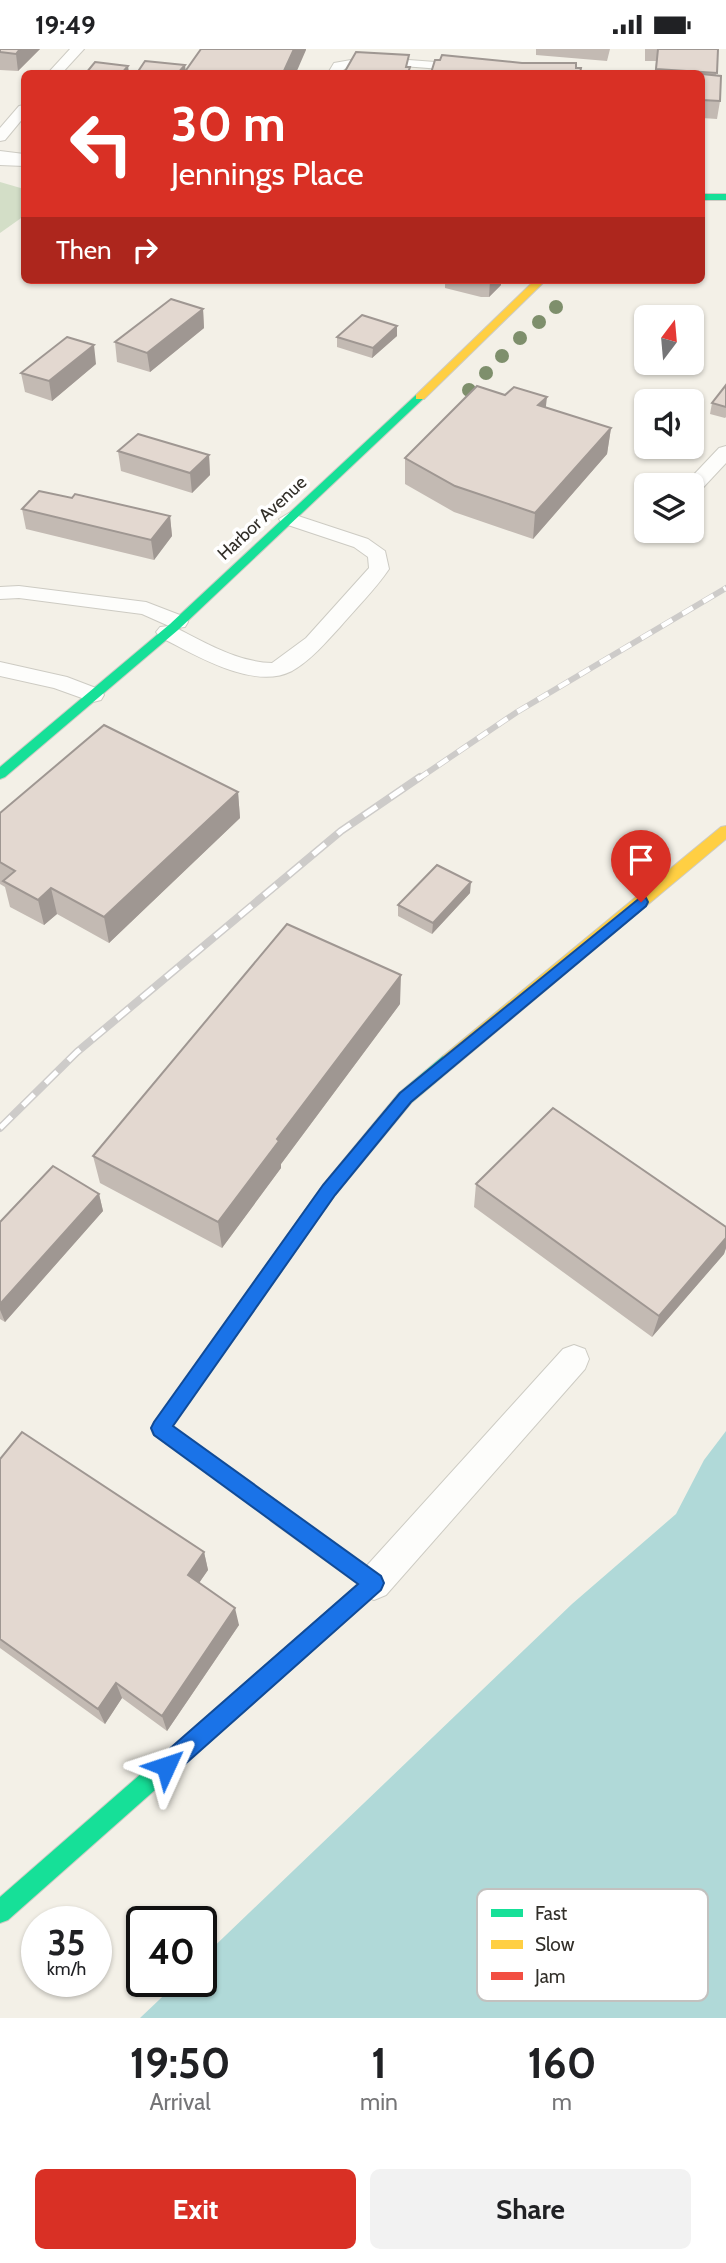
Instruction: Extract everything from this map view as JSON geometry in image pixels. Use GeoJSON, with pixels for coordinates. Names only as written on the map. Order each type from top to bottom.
{"type":"FeatureCollection","features":[{"type":"Feature","properties":{"kind":"street"},"geometry":{"type":"LineString","coordinates":[[0,158],[21,160]]}},
{"type":"Feature","properties":{"kind":"street"},"geometry":{"type":"LineString","coordinates":[[705,197],[726,197]]}},
{"type":"Feature","properties":{"kind":"street","name":"Harbor Avenue"},"geometry":{"type":"LineString","coordinates":[[0,774],[172,627],[537,284]]}},
{"type":"Feature","properties":{"kind":"street"},"geometry":{"type":"LineString","coordinates":[[0,1912],[374,1583],[160,1428],[329,1190],[405,1098],[726,831]]}},
{"type":"Feature","properties":{"kind":"lane"},"geometry":{"type":"LineString","coordinates":[[58,70],[76,49]]}},
{"type":"Feature","properties":{"kind":"lane"},"geometry":{"type":"LineString","coordinates":[[337,70],[339,66],[368,61],[490,70]]}},
{"type":"Feature","properties":{"kind":"lane"},"geometry":{"type":"LineString","coordinates":[[0,137],[21,112]]}},
{"type":"Feature","properties":{"kind":"lane"},"geometry":{"type":"LineString","coordinates":[[704,475],[726,451]]}},
{"type":"Feature","properties":{"kind":"lane"},"geometry":{"type":"LineString","coordinates":[[0,593],[19,592],[146,608],[172,627],[246,667],[276,670],[302,654],[379,569],[378,555],[360,543],[289,519]]}},
{"type":"Feature","properties":{"kind":"lane"},"geometry":{"type":"LineString","coordinates":[[0,669],[59,682],[93,695]]}},
{"type":"Feature","properties":{"kind":"lane"},"geometry":{"type":"LineString","coordinates":[[374,1583],[574,1359]]}},
{"type":"Feature","properties":{"kind":"green space"},"geometry":{"type":"Polygon","coordinates":[[[0,182],[21,188],[21,218],[0,233],[0,182]]]}},
{"type":"Feature","properties":{"kind":"water"},"geometry":{"type":"Polygon","coordinates":[[[726,1431],[726,2018],[140,2018],[162,1997],[217,1997],[217,1944],[572,1604],[676,1514],[704,1460],[726,1431]]]}},
{"type":"Feature","properties":{"kind":"building"},"geometry":{"type":"Polygon","coordinates":[[[0,49],[20,49],[16,54],[0,52],[0,49]]]}},
{"type":"Feature","properties":{"kind":"building"},"geometry":{"type":"Polygon","coordinates":[[[201,49],[294,49],[284,70],[186,70],[201,49]]]}},
{"type":"Feature","properties":{"kind":"building"},"geometry":{"type":"Polygon","coordinates":[[[658,49],[718,49],[717,73],[705,72],[705,70],[656,69],[658,49]]]}},
{"type":"Feature","properties":{"kind":"building"},"geometry":{"type":"Polygon","coordinates":[[[356,52],[409,55],[406,67],[410,67],[409,70],[346,70],[356,52]]]}},
{"type":"Feature","properties":{"kind":"building"},"geometry":{"type":"Polygon","coordinates":[[[442,55],[522,63],[576,63],[576,68],[581,68],[432,70],[435,60],[440,60],[442,55]]]}},
{"type":"Feature","properties":{"kind":"building"},"geometry":{"type":"Polygon","coordinates":[[[145,61],[185,65],[181,70],[139,70],[145,61]]]}},
{"type":"Feature","properties":{"kind":"building"},"geometry":{"type":"Polygon","coordinates":[[[95,62],[128,66],[125,70],[88,70],[95,62]]]}},
{"type":"Feature","properties":{"kind":"building"},"geometry":{"type":"Polygon","coordinates":[[[705,74],[721,76],[720,101],[705,100],[705,74]]]}},
{"type":"Feature","properties":{"kind":"building"},"geometry":{"type":"Polygon","coordinates":[[[171,299],[203,309],[147,353],[115,342],[171,299]]]}},
{"type":"Feature","properties":{"kind":"building"},"geometry":{"type":"Polygon","coordinates":[[[362,315],[397,326],[373,348],[337,337],[362,315]]]}},
{"type":"Feature","properties":{"kind":"building"},"geometry":{"type":"Polygon","coordinates":[[[67,337],[94,345],[49,381],[21,373],[67,337]]]}},
{"type":"Feature","properties":{"kind":"building"},"geometry":{"type":"Polygon","coordinates":[[[726,385],[726,407],[712,403],[726,385]]]}},
{"type":"Feature","properties":{"kind":"building"},"geometry":{"type":"Polygon","coordinates":[[[477,386],[505,395],[514,387],[547,397],[538,405],[611,428],[535,513],[455,486],[405,458],[477,386]]]}},
{"type":"Feature","properties":{"kind":"building"},"geometry":{"type":"Polygon","coordinates":[[[138,434],[209,455],[190,473],[118,451],[138,434]]]}},
{"type":"Feature","properties":{"kind":"building"},"geometry":{"type":"Polygon","coordinates":[[[39,491],[72,498],[75,494],[170,516],[151,540],[22,509],[39,491]]]}},
{"type":"Feature","properties":{"kind":"building"},"geometry":{"type":"Polygon","coordinates":[[[104,725],[238,792],[104,917],[51,888],[38,900],[3,881],[15,871],[0,862],[0,813],[104,725]]]}},
{"type":"Feature","properties":{"kind":"building"},"geometry":{"type":"Polygon","coordinates":[[[437,865],[471,882],[433,923],[398,905],[437,865]]]}},
{"type":"Feature","properties":{"kind":"building"},"geometry":{"type":"Polygon","coordinates":[[[287,924],[401,975],[218,1222],[93,1156],[287,924]]]}},
{"type":"Feature","properties":{"kind":"building"},"geometry":{"type":"Polygon","coordinates":[[[553,1108],[726,1227],[726,1238],[659,1316],[476,1184],[553,1108]]]}},
{"type":"Feature","properties":{"kind":"building"},"geometry":{"type":"Polygon","coordinates":[[[53,1166],[99,1194],[0,1304],[0,1222],[53,1166]]]}},
{"type":"Feature","properties":{"kind":"building"},"geometry":{"type":"Polygon","coordinates":[[[22,1432],[204,1552],[188,1575],[235,1608],[162,1716],[116,1683],[98,1709],[0,1639],[0,1459],[22,1432]]]}},
{"type":"Feature","properties":{"kind":"railway"},"geometry":{"type":"LineString","coordinates":[[418,779],[517,712],[726,588]]}},
{"type":"Feature","properties":{"kind":"railway"},"geometry":{"type":"LineString","coordinates":[[0,1128],[77,1052],[341,831],[420,777]]}},
{"type":"Feature","properties":{"kind":"traffic: fast"},"geometry":{"type":"LineString","coordinates":[[705,197],[726,197]]}},
{"type":"Feature","properties":{"kind":"traffic: fast"},"geometry":{"type":"LineString","coordinates":[[0,774],[174,627],[420,397]]}},
{"type":"Feature","properties":{"kind":"traffic: fast"},"geometry":{"type":"LineString","coordinates":[[278,1514],[160,1428],[329,1190],[405,1098],[449,1061]]}},
{"type":"Feature","properties":{"kind":"traffic: fast"},"geometry":{"type":"LineString","coordinates":[[0,1912],[331,1621]]}},
{"type":"Feature","properties":{"kind":"traffic: slow"},"geometry":{"type":"LineString","coordinates":[[420,397],[537,284]]}},
{"type":"Feature","properties":{"kind":"traffic: slow"},"geometry":{"type":"LineString","coordinates":[[449,1061],[726,831]]}},
{"type":"Feature","properties":{"kind":"traffic: jam"},"geometry":{"type":"LineString","coordinates":[[278,1514],[374,1583],[331,1621]]}},
{"type":"Feature","properties":{"kind":"route"},"geometry":{"type":"LineString","coordinates":[[166,1766],[374,1583],[160,1428],[329,1190],[405,1098],[641,902]]}}]}
